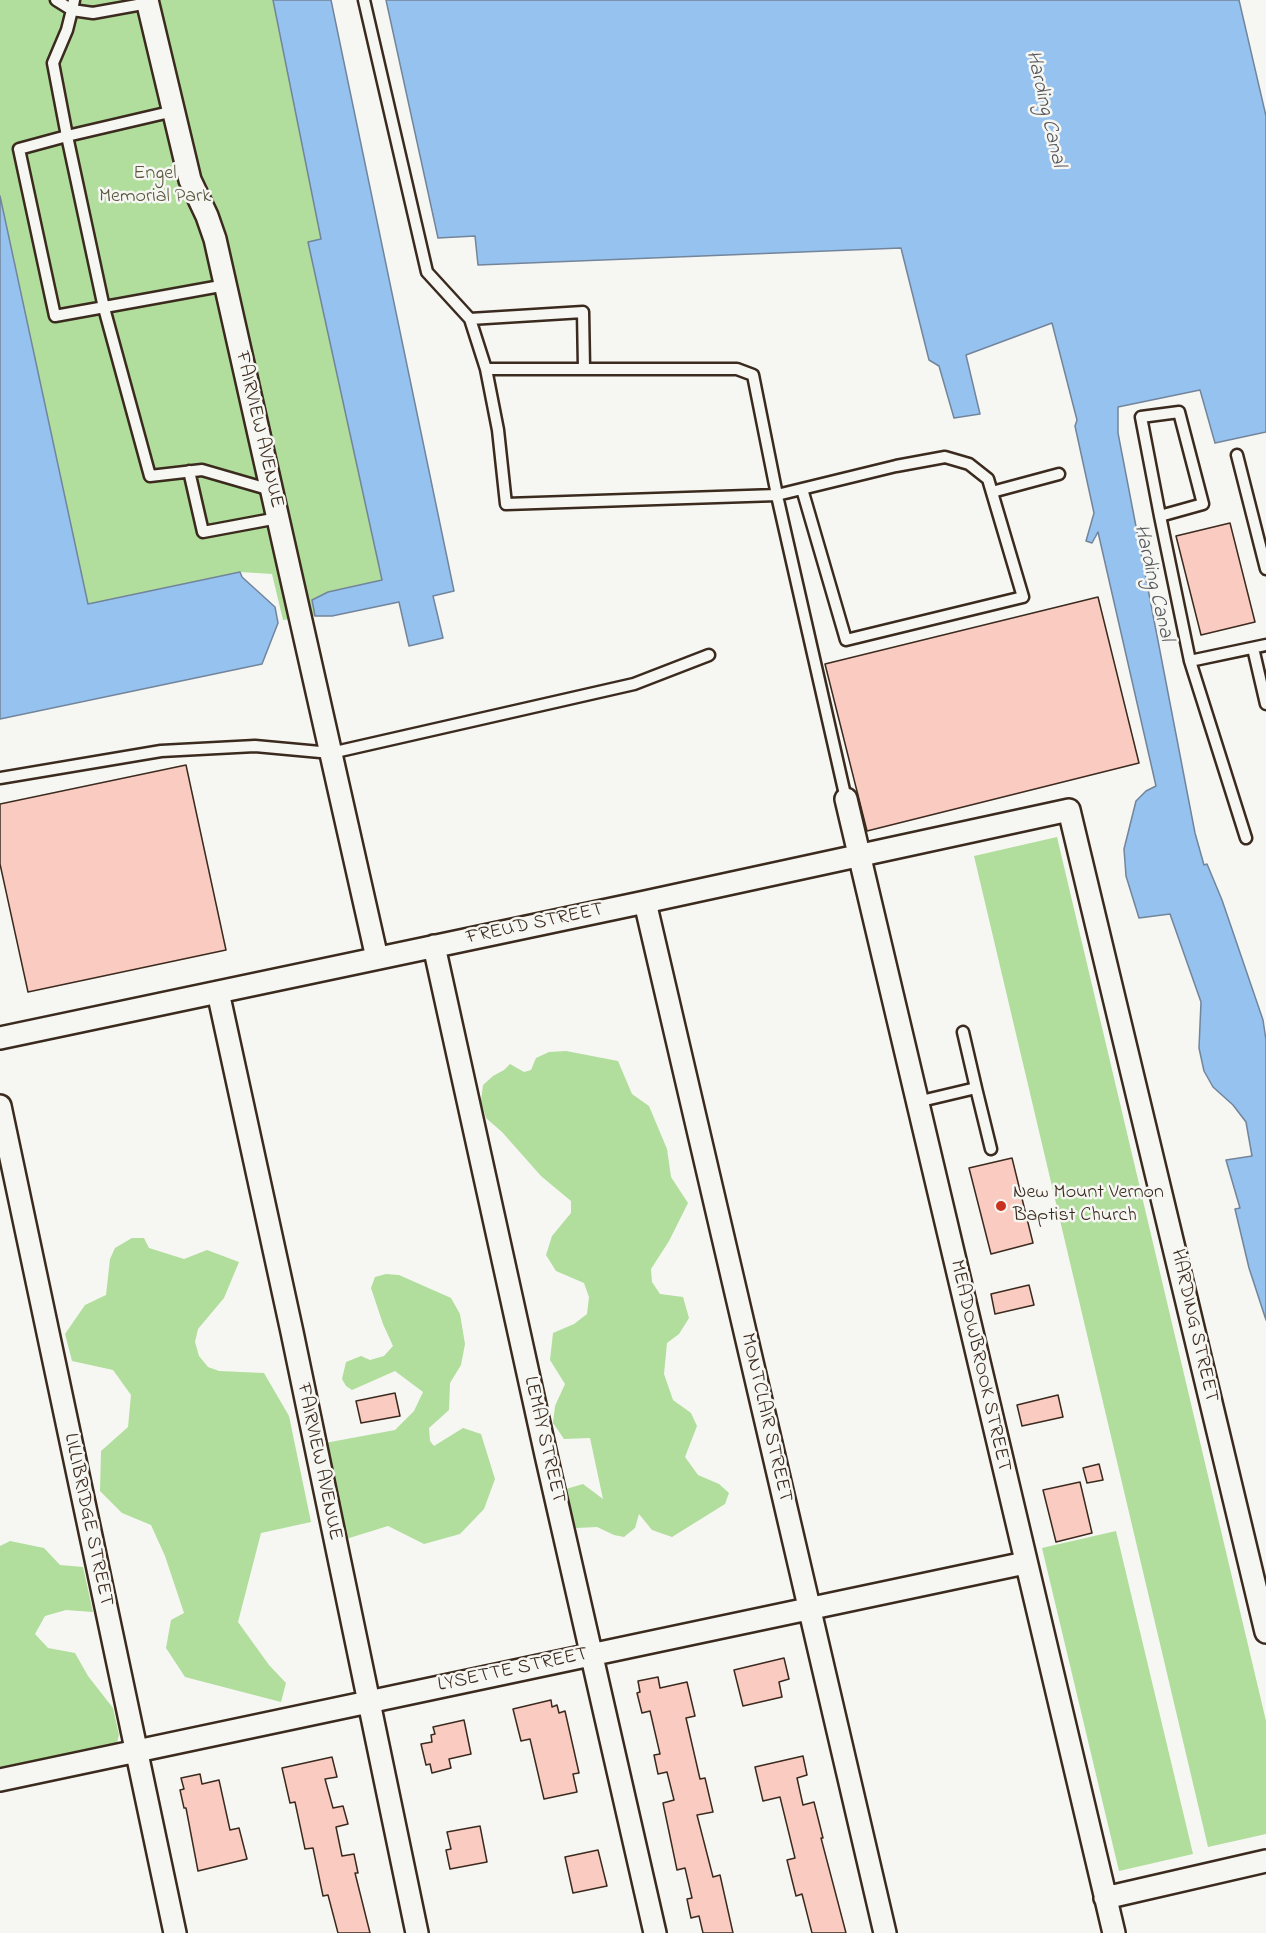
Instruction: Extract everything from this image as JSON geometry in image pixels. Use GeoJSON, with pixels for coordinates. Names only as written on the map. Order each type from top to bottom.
{"type":"FeatureCollection","features":[{"type":"Feature","properties":{"kind":"street","name":"FAIRVIEW AVENUE"},"geometry":{"type":"LineString","coordinates":[[147,2],[190,180],[215,239],[377,958]]}},
{"type":"Feature","properties":{"kind":"street","name":"MEADOWBROOK STREET"},"geometry":{"type":"LineString","coordinates":[[846,799],[1114,1933]]}},
{"type":"Feature","properties":{"kind":"street","name":"FREUD STREET"},"geometry":{"type":"LineString","coordinates":[[0,1038],[1069,810]]}},
{"type":"Feature","properties":{"kind":"street","name":"HARDING STREET"},"geometry":{"type":"LineString","coordinates":[[1069,810],[1266,1632]]}},
{"type":"Feature","properties":{"kind":"street","name":"MONTCLAIR STREET"},"geometry":{"type":"LineString","coordinates":[[645,902],[885,1933]]}},
{"type":"Feature","properties":{"kind":"street","name":"LEMAY STREET"},"geometry":{"type":"LineString","coordinates":[[435,946],[654,1933]]}},
{"type":"Feature","properties":{"kind":"street","name":"FAIRVIEW AVENUE"},"geometry":{"type":"LineString","coordinates":[[218,992],[292,1332],[417,1933]]}},
{"type":"Feature","properties":{"kind":"street","name":"LILLIBRIDGE STREET"},"geometry":{"type":"LineString","coordinates":[[0,1106],[175,1933]]}},
{"type":"Feature","properties":{"kind":"street","name":"LYSETTE STREET"},"geometry":{"type":"LineString","coordinates":[[0,1780],[1025,1563]]}},
{"type":"Feature","properties":{"kind":"street"},"geometry":{"type":"LineString","coordinates":[[1106,1898],[1266,1861]]}},
{"type":"Feature","properties":{"kind":"lane"},"geometry":{"type":"LineString","coordinates":[[56,0],[93,14],[147,2]]}},
{"type":"Feature","properties":{"kind":"lane"},"geometry":{"type":"LineString","coordinates":[[364,0],[427,272],[470,319],[486,369],[498,430],[506,504],[777,495],[802,489],[945,457],[969,464],[988,478],[1023,597],[846,640],[802,489]]}},
{"type":"Feature","properties":{"kind":"lane"},"geometry":{"type":"LineString","coordinates":[[73,5],[67,30],[53,63],[104,308],[150,476],[202,470],[272,489]]}},
{"type":"Feature","properties":{"kind":"lane"},"geometry":{"type":"LineString","coordinates":[[174,111],[19,149],[55,316],[226,285]]}},
{"type":"Feature","properties":{"kind":"lane"},"geometry":{"type":"LineString","coordinates":[[470,319],[583,312],[584,368]]}},
{"type":"Feature","properties":{"kind":"lane"},"geometry":{"type":"LineString","coordinates":[[486,369],[737,369],[753,375],[777,495],[846,799]]}},
{"type":"Feature","properties":{"kind":"lane"},"geometry":{"type":"LineString","coordinates":[[1160,516],[1203,504],[1179,412],[1141,417],[1160,516],[1190,661],[1245,838]]}},
{"type":"Feature","properties":{"kind":"lane"},"geometry":{"type":"LineString","coordinates":[[1237,454],[1266,569]]}},
{"type":"Feature","properties":{"kind":"lane"},"geometry":{"type":"LineString","coordinates":[[189,471],[202,532],[278,518]]}},
{"type":"Feature","properties":{"kind":"lane"},"geometry":{"type":"LineString","coordinates":[[992,492],[1059,474]]}},
{"type":"Feature","properties":{"kind":"lane"},"geometry":{"type":"LineString","coordinates":[[1190,661],[1266,645]]}},
{"type":"Feature","properties":{"kind":"lane"},"geometry":{"type":"LineString","coordinates":[[1253,648],[1266,704]]}},
{"type":"Feature","properties":{"kind":"lane"},"geometry":{"type":"LineString","coordinates":[[0,777],[161,752],[255,746],[331,753],[634,684],[709,655]]}},
{"type":"Feature","properties":{"kind":"lane"},"geometry":{"type":"LineString","coordinates":[[963,1032],[991,1149]]}},
{"type":"Feature","properties":{"kind":"lane"},"geometry":{"type":"LineString","coordinates":[[917,1102],[976,1088]]}},
{"type":"Feature","properties":{"kind":"green space","name":"Engel Memorial Park"},"geometry":{"type":"Polygon","coordinates":[[[0,0],[273,0],[321,239],[308,243],[382,580],[328,592],[312,600],[315,616],[283,620],[272,574],[240,572],[88,604],[0,196],[0,0]]]}},
{"type":"Feature","properties":{"kind":"green space"},"geometry":{"type":"Polygon","coordinates":[[[1057,837],[1266,1721],[1266,1834],[1208,1847],[974,856],[1057,837]]]}},
{"type":"Feature","properties":{"kind":"green space"},"geometry":{"type":"Polygon","coordinates":[[[566,1051],[618,1061],[632,1094],[649,1106],[667,1149],[671,1177],[688,1203],[669,1241],[651,1269],[652,1282],[660,1294],[683,1297],[689,1318],[679,1334],[667,1343],[664,1374],[673,1400],[691,1413],[697,1426],[685,1457],[698,1475],[719,1484],[729,1493],[725,1504],[672,1537],[652,1530],[639,1514],[635,1528],[624,1537],[597,1527],[576,1528],[566,1489],[583,1484],[603,1499],[590,1438],[564,1439],[553,1423],[555,1406],[565,1384],[550,1360],[553,1333],[574,1324],[587,1314],[589,1297],[584,1283],[556,1271],[546,1255],[552,1236],[571,1213],[571,1201],[541,1176],[502,1132],[486,1118],[481,1101],[483,1085],[510,1064],[524,1072],[531,1070],[536,1058],[549,1052],[566,1051]]]}},
{"type":"Feature","properties":{"kind":"green space"},"geometry":{"type":"Polygon","coordinates":[[[132,1238],[144,1238],[149,1248],[184,1259],[207,1250],[239,1262],[224,1298],[198,1329],[195,1342],[199,1356],[208,1367],[219,1371],[264,1373],[289,1416],[311,1522],[261,1533],[238,1622],[269,1665],[286,1683],[281,1702],[185,1677],[166,1648],[171,1620],[184,1613],[165,1556],[151,1525],[122,1513],[100,1491],[101,1451],[128,1427],[131,1395],[113,1370],[72,1361],[65,1334],[85,1305],[106,1295],[110,1259],[115,1248],[132,1238]]]}},
{"type":"Feature","properties":{"kind":"green space"},"geometry":{"type":"Polygon","coordinates":[[[386,1274],[399,1275],[451,1298],[460,1314],[465,1344],[461,1365],[450,1383],[449,1410],[429,1428],[430,1441],[434,1446],[463,1428],[481,1434],[495,1479],[484,1509],[460,1534],[424,1544],[388,1526],[346,1539],[325,1443],[395,1430],[414,1411],[423,1392],[395,1371],[352,1390],[342,1379],[346,1362],[361,1356],[370,1360],[384,1356],[393,1346],[371,1288],[375,1277],[386,1274]]]}},
{"type":"Feature","properties":{"kind":"green space"},"geometry":{"type":"Polygon","coordinates":[[[1116,1531],[1193,1854],[1119,1871],[1042,1548],[1116,1531]]]}},
{"type":"Feature","properties":{"kind":"green space"},"geometry":{"type":"Polygon","coordinates":[[[10,1541],[44,1548],[60,1565],[83,1567],[93,1612],[66,1610],[45,1616],[35,1634],[48,1648],[75,1653],[88,1676],[113,1708],[119,1735],[114,1746],[0,1770],[0,1546],[10,1541]]]}},
{"type":"Feature","properties":{"kind":"water"},"geometry":{"type":"Polygon","coordinates":[[[273,0],[331,0],[454,591],[433,596],[443,638],[409,646],[399,602],[332,616],[315,616],[312,600],[328,592],[382,580],[308,242],[321,239],[273,0]]]}},
{"type":"Feature","properties":{"kind":"water","name":"Harding Canal"},"geometry":{"type":"Polygon","coordinates":[[[386,0],[1239,0],[1266,116],[1266,432],[1215,443],[1200,390],[1118,407],[1118,433],[1195,833],[1204,865],[1207,864],[1222,900],[1263,1020],[1266,1040],[1266,1320],[1249,1268],[1235,1209],[1240,1208],[1226,1160],[1252,1156],[1246,1122],[1233,1105],[1213,1087],[1204,1071],[1199,1048],[1201,1002],[1170,914],[1139,918],[1126,876],[1124,849],[1136,801],[1146,791],[1156,786],[1098,532],[1092,543],[1086,541],[1094,513],[1075,426],[1077,420],[1052,323],[966,355],[980,414],[954,418],[939,366],[929,360],[901,248],[478,265],[475,236],[438,238],[386,0]]]}},
{"type":"Feature","properties":{"kind":"water"},"geometry":{"type":"Polygon","coordinates":[[[0,196],[88,604],[240,572],[242,577],[275,607],[278,623],[262,664],[0,719],[0,196]]]}},
{"type":"Feature","properties":{"kind":"building"},"geometry":{"type":"Polygon","coordinates":[[[1230,523],[1255,622],[1201,635],[1176,536],[1230,523]]]}},
{"type":"Feature","properties":{"kind":"building"},"geometry":{"type":"Polygon","coordinates":[[[1098,597],[1139,763],[867,831],[825,664],[1098,597]]]}},
{"type":"Feature","properties":{"kind":"building"},"geometry":{"type":"Polygon","coordinates":[[[186,765],[226,950],[28,992],[0,864],[0,804],[186,765]]]}},
{"type":"Feature","properties":{"kind":"building","name":"New Mount Vernon Baptist Church"},"geometry":{"type":"Polygon","coordinates":[[[1012,1158],[1033,1243],[991,1254],[969,1168],[1012,1158]]]}},
{"type":"Feature","properties":{"kind":"building"},"geometry":{"type":"Polygon","coordinates":[[[1029,1285],[1034,1305],[995,1314],[991,1294],[1029,1285]]]}},
{"type":"Feature","properties":{"kind":"building"},"geometry":{"type":"Polygon","coordinates":[[[395,1393],[400,1416],[361,1423],[356,1401],[395,1393]]]}},
{"type":"Feature","properties":{"kind":"building"},"geometry":{"type":"Polygon","coordinates":[[[1058,1395],[1063,1417],[1022,1426],[1017,1405],[1058,1395]]]}},
{"type":"Feature","properties":{"kind":"building"},"geometry":{"type":"Polygon","coordinates":[[[1099,1464],[1103,1480],[1087,1483],[1083,1468],[1099,1464]]]}},
{"type":"Feature","properties":{"kind":"building"},"geometry":{"type":"Polygon","coordinates":[[[1080,1482],[1092,1533],[1056,1542],[1043,1490],[1080,1482]]]}},
{"type":"Feature","properties":{"kind":"building"},"geometry":{"type":"Polygon","coordinates":[[[784,1658],[789,1679],[779,1682],[782,1697],[743,1706],[734,1670],[784,1658]]]}},
{"type":"Feature","properties":{"kind":"building"},"geometry":{"type":"Polygon","coordinates":[[[658,1677],[660,1688],[687,1682],[695,1716],[686,1718],[700,1779],[705,1778],[713,1812],[697,1815],[713,1877],[720,1875],[733,1933],[703,1933],[699,1916],[691,1918],[687,1899],[692,1898],[685,1868],[677,1870],[663,1803],[674,1800],[667,1772],[658,1774],[654,1755],[660,1754],[650,1711],[642,1713],[637,1693],[640,1692],[638,1681],[658,1677]]]}},
{"type":"Feature","properties":{"kind":"building"},"geometry":{"type":"Polygon","coordinates":[[[551,1700],[552,1707],[557,1705],[559,1713],[565,1711],[579,1773],[573,1774],[577,1792],[544,1799],[530,1739],[521,1741],[513,1709],[551,1700]]]}},
{"type":"Feature","properties":{"kind":"building"},"geometry":{"type":"Polygon","coordinates":[[[464,1720],[471,1754],[449,1759],[451,1768],[432,1773],[430,1764],[426,1765],[421,1744],[432,1742],[431,1735],[435,1734],[433,1727],[464,1720]]]}},
{"type":"Feature","properties":{"kind":"building"},"geometry":{"type":"Polygon","coordinates":[[[803,1756],[807,1775],[797,1778],[803,1805],[814,1802],[846,1933],[812,1933],[802,1894],[796,1896],[787,1860],[795,1858],[780,1797],[763,1801],[755,1767],[803,1756]]]}},
{"type":"Feature","properties":{"kind":"building"},"geometry":{"type":"Polygon","coordinates":[[[332,1757],[337,1777],[325,1779],[333,1808],[343,1806],[348,1824],[336,1827],[342,1856],[354,1854],[358,1873],[355,1873],[370,1933],[338,1933],[328,1895],[323,1896],[313,1848],[305,1849],[295,1802],[290,1803],[282,1768],[332,1757]]]}},
{"type":"Feature","properties":{"kind":"building"},"geometry":{"type":"Polygon","coordinates":[[[200,1774],[202,1784],[219,1780],[230,1830],[239,1828],[247,1859],[198,1871],[186,1808],[184,1808],[180,1790],[184,1789],[181,1778],[200,1774]]]}},
{"type":"Feature","properties":{"kind":"building"},"geometry":{"type":"Polygon","coordinates":[[[480,1826],[487,1862],[450,1869],[446,1850],[451,1849],[447,1832],[480,1826]]]}},
{"type":"Feature","properties":{"kind":"building"},"geometry":{"type":"Polygon","coordinates":[[[598,1850],[607,1886],[573,1893],[565,1857],[598,1850]]]}},
{"type":"Feature","properties":{"kind":"place","name":"New Mount Vernon Baptist Church"},"geometry":{"type":"Point","coordinates":[1001,1206]}}]}
